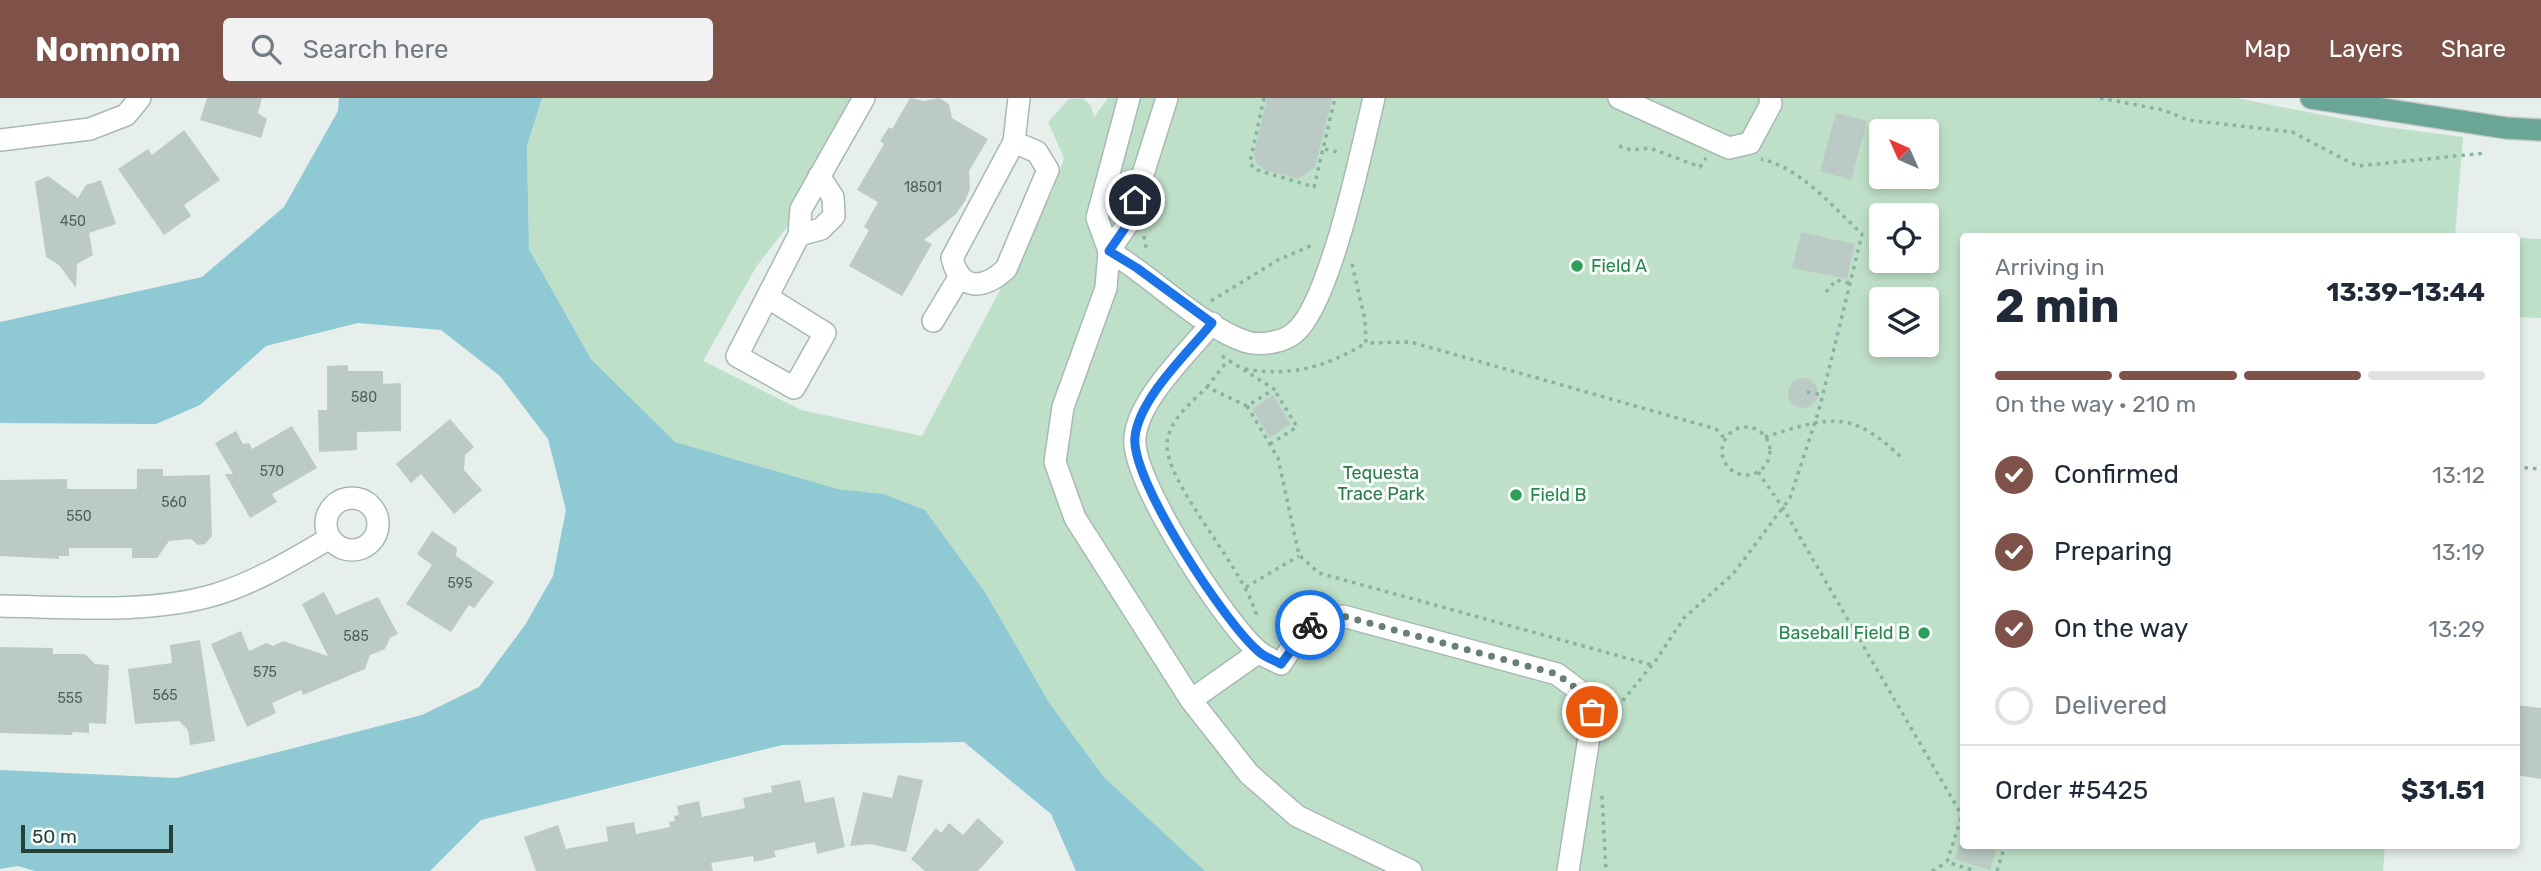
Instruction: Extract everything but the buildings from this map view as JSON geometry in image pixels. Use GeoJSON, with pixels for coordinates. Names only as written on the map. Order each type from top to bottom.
{"type":"FeatureCollection","features":[{"type":"Feature","properties":{"kind":"main road"},"geometry":{"type":"LineString","coordinates":[[2311,98],[2506,128],[2541,130]]}},
{"type":"Feature","properties":{"kind":"street"},"geometry":{"type":"LineString","coordinates":[[0,141],[90,129],[126,115],[140,98]]}},
{"type":"Feature","properties":{"kind":"street"},"geometry":{"type":"LineString","coordinates":[[767,297],[799,236],[801,209],[864,98]]}},
{"type":"Feature","properties":{"kind":"street"},"geometry":{"type":"LineString","coordinates":[[1014,142],[1037,152],[1048,170],[1006,269],[995,279],[979,285],[966,282],[960,276],[952,258],[1014,142],[1020,98]]}},
{"type":"Feature","properties":{"kind":"street"},"geometry":{"type":"LineString","coordinates":[[1129,98],[1097,218],[1109,251],[1107,289],[1063,407],[1055,462],[1075,518],[1191,700],[1250,774],[1297,816],[1411,871]]}},
{"type":"Feature","properties":{"kind":"street"},"geometry":{"type":"LineString","coordinates":[[1109,251],[1127,225],[1167,98]]}},
{"type":"Feature","properties":{"kind":"street"},"geometry":{"type":"LineString","coordinates":[[1109,251],[1137,268],[1212,323],[1248,342],[1271,343],[1294,333],[1313,309],[1338,240],[1374,98]]}},
{"type":"Feature","properties":{"kind":"street"},"geometry":{"type":"LineString","coordinates":[[1619,98],[1729,148],[1750,143],[1756,137],[1771,104],[1770,98]]}},
{"type":"Feature","properties":{"kind":"street"},"geometry":{"type":"LineString","coordinates":[[799,236],[821,229],[834,216],[833,197],[819,176]]}},
{"type":"Feature","properties":{"kind":"street"},"geometry":{"type":"LineString","coordinates":[[933,321],[960,276]]}},
{"type":"Feature","properties":{"kind":"street"},"geometry":{"type":"LineString","coordinates":[[1212,323],[1145,404],[1134,438],[1143,474],[1206,590],[1259,652],[1281,664],[1307,627],[1316,620],[1343,616],[1557,674],[1577,689],[1592,712],[1568,871]]}},
{"type":"Feature","properties":{"kind":"street"},"geometry":{"type":"LineString","coordinates":[[0,606],[128,608],[214,595],[283,566],[330,538]]}},
{"type":"Feature","properties":{"kind":"street"},"geometry":{"type":"LineString","coordinates":[[1191,700],[1259,652]]}},
{"type":"Feature","properties":{"kind":"path"},"geometry":{"type":"LineString","coordinates":[[1264,98],[1250,162],[1254,169],[1314,187],[1335,98]]}},
{"type":"Feature","properties":{"kind":"path"},"geometry":{"type":"LineString","coordinates":[[2100,98],[2163,110],[2188,120],[2292,132],[2357,166],[2486,153]]}},
{"type":"Feature","properties":{"kind":"path"},"geometry":{"type":"LineString","coordinates":[[1619,146],[1631,150],[1650,148],[1700,167],[1708,155]]}},
{"type":"Feature","properties":{"kind":"path"},"geometry":{"type":"LineString","coordinates":[[1325,149],[1340,152],[1342,159]]}},
{"type":"Feature","properties":{"kind":"path"},"geometry":{"type":"LineString","coordinates":[[1605,723],[1684,618],[1732,574],[1790,498],[1823,395],[1862,234],[1816,190],[1774,162],[1751,156]]}},
{"type":"Feature","properties":{"kind":"path"},"geometry":{"type":"LineString","coordinates":[[1143,233],[1147,254]]}},
{"type":"Feature","properties":{"kind":"path"},"geometry":{"type":"LineString","coordinates":[[1210,301],[1278,260],[1323,240]]}},
{"type":"Feature","properties":{"kind":"path"},"geometry":{"type":"LineString","coordinates":[[1352,262],[1366,343]]}},
{"type":"Feature","properties":{"kind":"path"},"geometry":{"type":"LineString","coordinates":[[1826,292],[1836,281],[1850,283]]}},
{"type":"Feature","properties":{"kind":"path"},"geometry":{"type":"LineString","coordinates":[[1240,368],[1287,373],[1325,365],[1366,343],[1411,342],[1716,429],[1725,439]]}},
{"type":"Feature","properties":{"kind":"path"},"geometry":{"type":"LineString","coordinates":[[1214,351],[1274,389],[1297,427],[1270,444]]}},
{"type":"Feature","properties":{"kind":"path"},"geometry":{"type":"LineString","coordinates":[[1228,360],[1176,419],[1167,443],[1171,468],[1246,587],[1256,614],[1252,623]]}},
{"type":"Feature","properties":{"kind":"path"},"geometry":{"type":"LineString","coordinates":[[1206,387],[1247,406],[1278,458],[1299,555],[1319,573],[1651,665]]}},
{"type":"Feature","properties":{"kind":"path"},"geometry":{"type":"LineString","coordinates":[[1247,406],[1274,389]]}},
{"type":"Feature","properties":{"kind":"path"},"geometry":{"type":"LineString","coordinates":[[1807,391],[1823,395]]}},
{"type":"Feature","properties":{"kind":"path"},"geometry":{"type":"LineString","coordinates":[[1765,437],[1816,421],[1848,423],[1870,429],[1904,460]]}},
{"type":"Feature","properties":{"kind":"path"},"geometry":{"type":"LineString","coordinates":[[1745,427],[1760,431],[1765,437],[1770,452],[1758,472],[1742,474],[1729,468],[1722,454],[1725,439],[1730,433],[1745,427]]}},
{"type":"Feature","properties":{"kind":"path"},"geometry":{"type":"LineString","coordinates":[[2520,467],[2541,469]]}},
{"type":"Feature","properties":{"kind":"path"},"geometry":{"type":"LineString","coordinates":[[1758,472],[1783,508],[1960,815]]}},
{"type":"Feature","properties":{"kind":"path"},"geometry":{"type":"LineString","coordinates":[[1246,587],[1299,555]]}},
{"type":"Feature","properties":{"kind":"path"},"geometry":{"type":"LineString","coordinates":[[1602,783],[1606,871]]}},
{"type":"Feature","properties":{"kind":"path"},"geometry":{"type":"LineString","coordinates":[[1932,871],[1947,862],[1960,824]]}},
{"type":"Feature","properties":{"kind":"path"},"geometry":{"type":"LineString","coordinates":[[1997,871],[2005,849]]}},
{"type":"Feature","properties":{"kind":"path"},"geometry":{"type":"LineString","coordinates":[[1947,862],[1975,871]]}},
{"type":"Feature","properties":{"kind":"green space","name":"Tequesta Trace Park"},"geometry":{"type":"Polygon","coordinates":[[[542,98],[864,98],[801,209],[756,267],[703,361],[801,410],[922,436],[1053,191],[1064,158],[1048,122],[1069,99],[1083,98],[1091,106],[1094,117],[1108,98],[2237,98],[2378,126],[2463,137],[2455,233],[1960,233],[1960,849],[2385,849],[2383,871],[1205,871],[1104,777],[1050,704],[985,592],[925,510],[884,494],[838,489],[674,442],[591,359],[529,249],[527,146],[542,98]]]}},
{"type":"Feature","properties":{"kind":"green space"},"geometry":{"type":"Polygon","coordinates":[[[2520,238],[2541,239],[2541,318],[2520,317],[2520,238]]]}},
{"type":"Feature","properties":{"kind":"water"},"geometry":{"type":"Polygon","coordinates":[[[339,98],[542,98],[527,146],[529,249],[591,359],[675,442],[838,489],[884,494],[925,510],[985,592],[1050,704],[1104,777],[1205,871],[1076,871],[1051,814],[964,742],[782,745],[481,820],[430,871],[35,871],[18,866],[0,869],[0,770],[177,778],[422,715],[479,687],[525,625],[553,576],[566,510],[548,439],[500,376],[441,330],[358,323],[266,346],[200,405],[156,424],[0,423],[0,322],[202,277],[284,207],[338,111],[339,98]]]}},
{"type":"Feature","properties":{"kind":"way so far"},"geometry":{"type":"LineString","coordinates":[[1310,625],[1316,620],[1343,616],[1557,674],[1577,689],[1592,712]]}},
{"type":"Feature","properties":{"kind":"place","name":"Field A"},"geometry":{"type":"Point","coordinates":[1577,266]}},
{"type":"Feature","properties":{"kind":"place","name":"Field B"},"geometry":{"type":"Point","coordinates":[1516,495]}},
{"type":"Feature","properties":{"kind":"place","name":"Baseball Field B"},"geometry":{"type":"Point","coordinates":[1924,633]}},
{"type":"Feature","properties":{"kind":"route"},"geometry":{"type":"LineString","coordinates":[[1135,200],[1127,225],[1109,251],[1137,268],[1212,323],[1145,404],[1134,438],[1143,474],[1206,590],[1259,652],[1281,664],[1310,625]]}}]}
